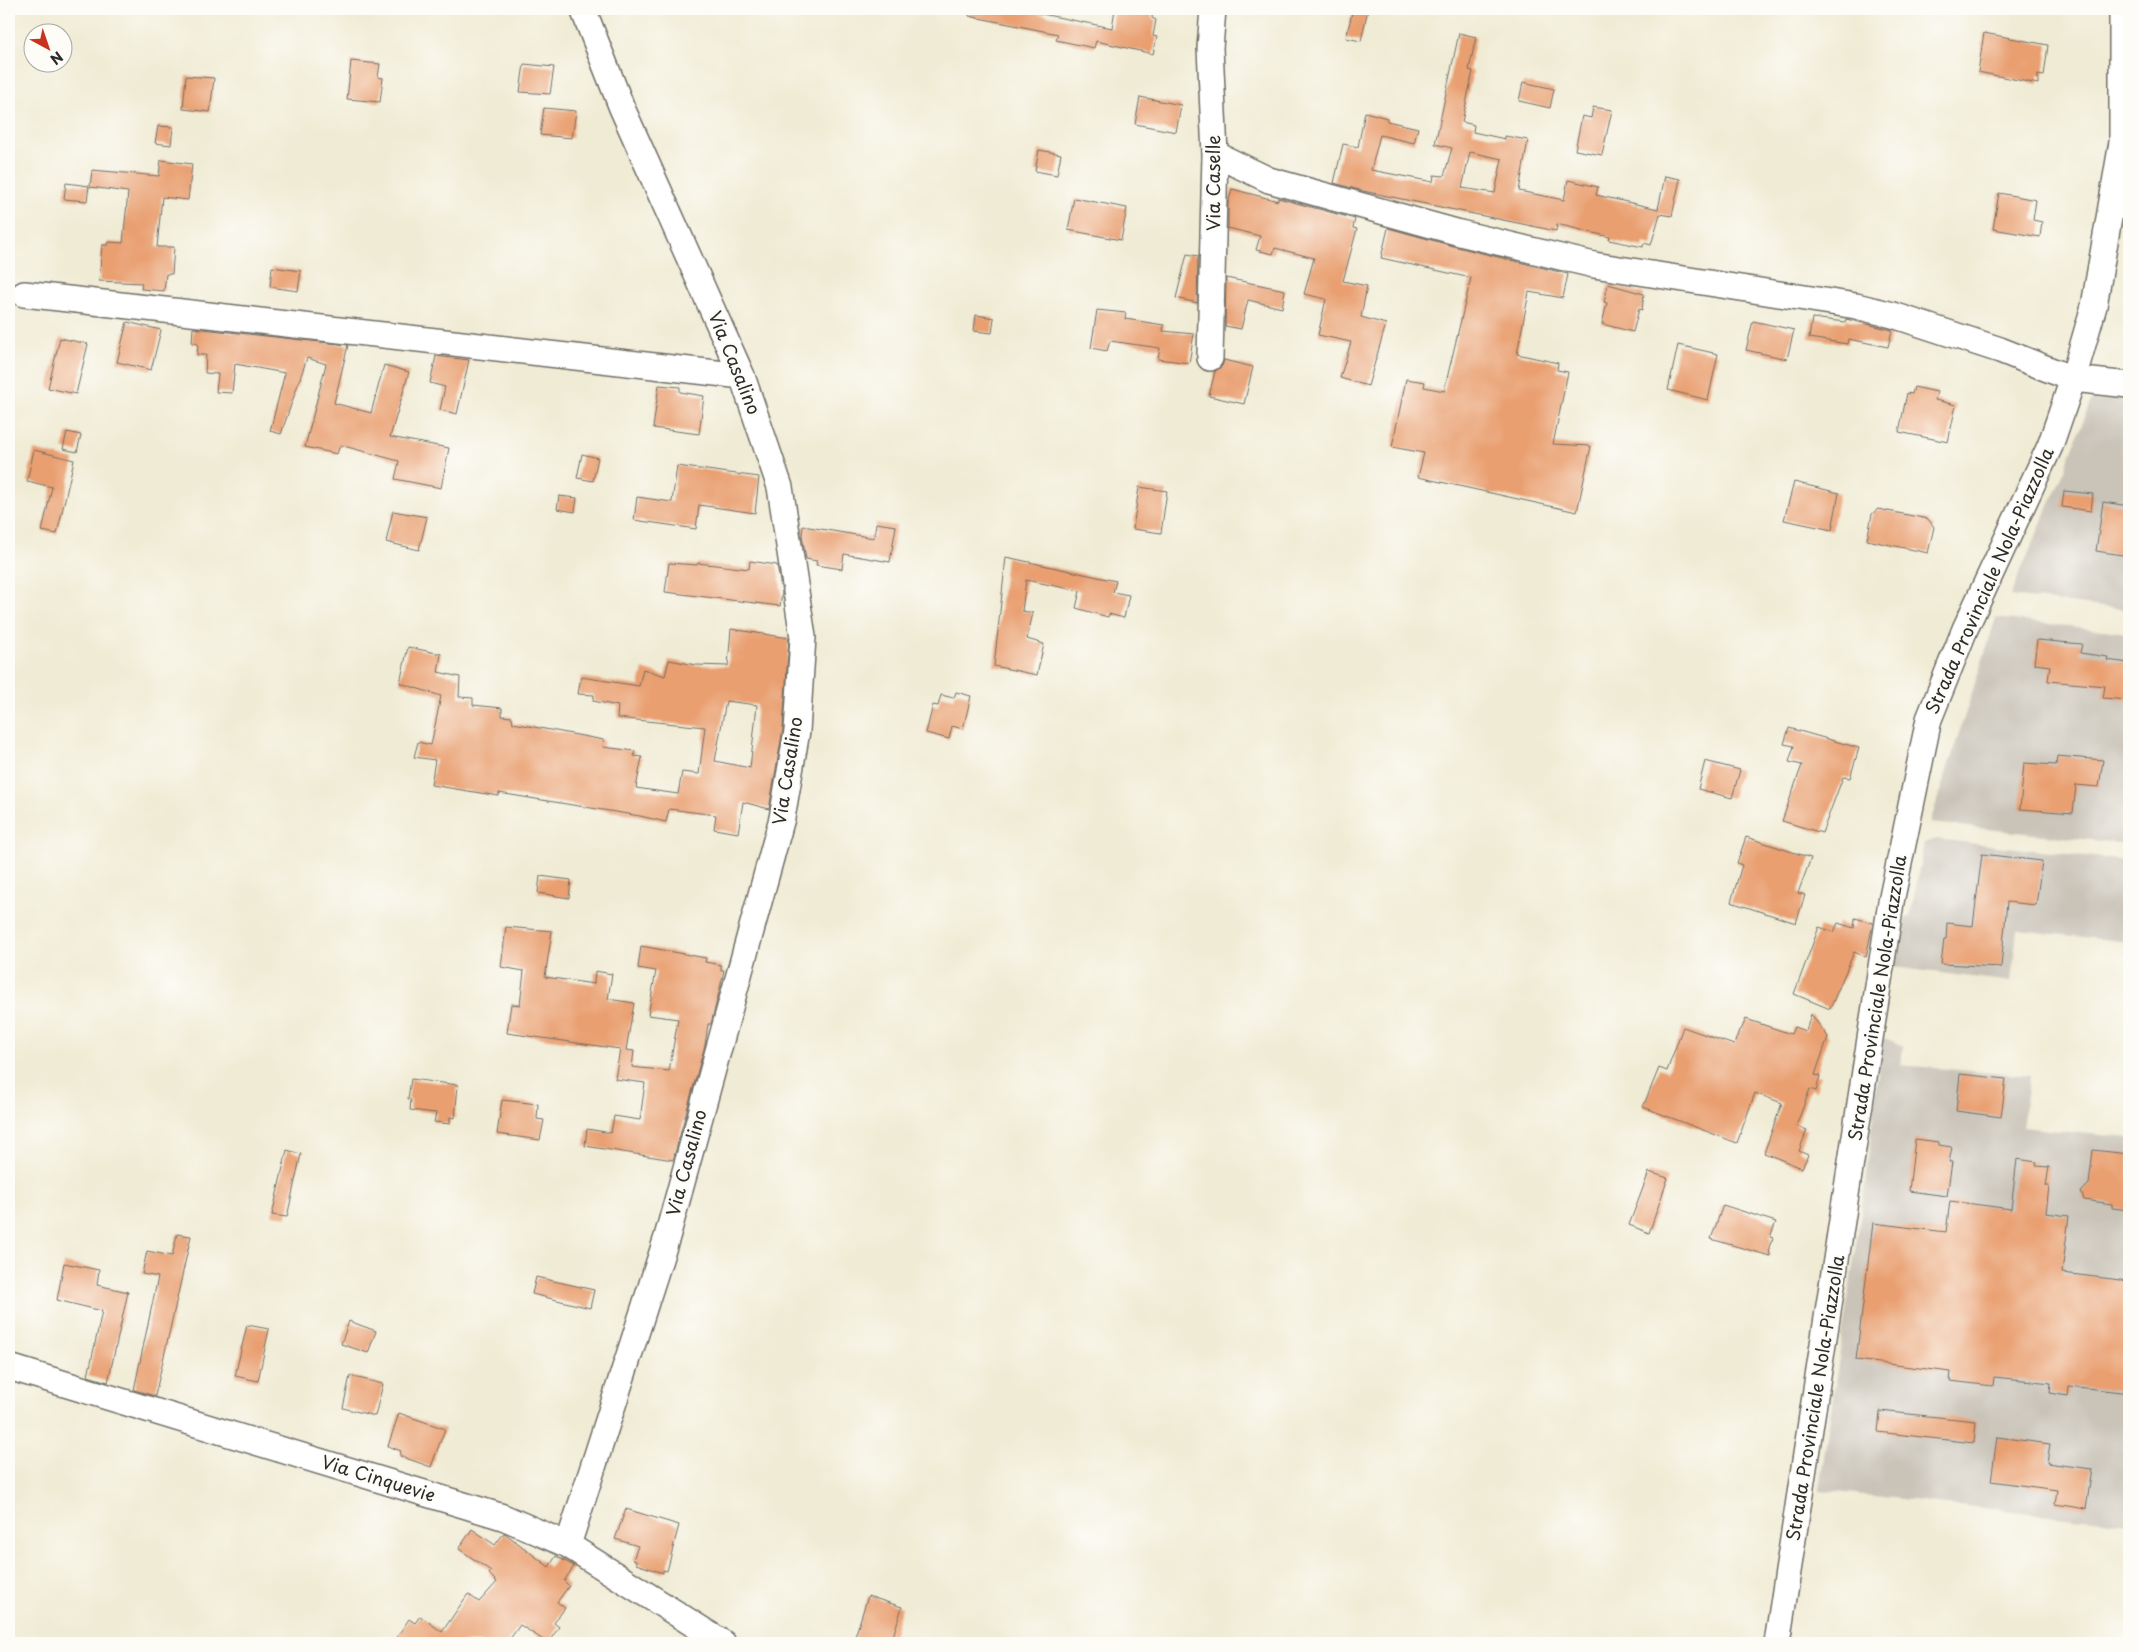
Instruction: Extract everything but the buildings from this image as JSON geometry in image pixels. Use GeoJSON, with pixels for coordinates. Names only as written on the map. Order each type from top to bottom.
{"type":"FeatureCollection","features":[{"type":"Feature","properties":{"kind":"street","name":"Via Casalino"},"geometry":{"type":"LineString","coordinates":[[568,1545],[667,1237],[782,818],[797,731],[803,637],[780,487],[742,376],[622,108],[583,9]]}},
{"type":"Feature","properties":{"kind":"street","name":"Via Caselle"},"geometry":{"type":"LineString","coordinates":[[1210,358],[1215,154],[1210,48],[1213,9]]}},
{"type":"Feature","properties":{"kind":"street","name":"Strada Provinciale Nola-Piazzolla"},"geometry":{"type":"LineString","coordinates":[[1777,1643],[1891,902],[1929,719],[1965,629],[2050,446],[2073,379],[2094,306],[2122,142],[2122,9]]}},
{"type":"Feature","properties":{"kind":"street"},"geometry":{"type":"LineString","coordinates":[[1215,154],[1269,180],[1460,233],[1574,260],[1856,306],[1893,315],[2000,350],[2073,379],[2129,385]]}},
{"type":"Feature","properties":{"kind":"street"},"geometry":{"type":"LineString","coordinates":[[24,294],[742,376]]}},
{"type":"Feature","properties":{"kind":"street","name":"Via Cinquevie"},"geometry":{"type":"LineString","coordinates":[[9,1367],[503,1517],[568,1545],[723,1643]]}},
{"type":"Feature","properties":{"kind":"shaded area"},"geometry":{"type":"Polygon","coordinates":[[[2094,393],[2129,397],[2129,610],[2010,596],[2065,469],[2094,393]]]}},
{"type":"Feature","properties":{"kind":"shaded area"},"geometry":{"type":"Polygon","coordinates":[[[1996,618],[2129,633],[2129,844],[1930,823],[1996,618]]]}},
{"type":"Feature","properties":{"kind":"shaded area"},"geometry":{"type":"Polygon","coordinates":[[[1936,839],[2129,861],[2129,942],[2017,930],[2011,982],[1893,967],[1901,918],[1910,917],[1924,843],[1936,839]]]}},
{"type":"Feature","properties":{"kind":"shaded area"},"geometry":{"type":"Polygon","coordinates":[[[1882,1037],[1904,1046],[1900,1065],[2030,1076],[2022,1127],[2129,1138],[2129,1524],[1819,1490],[1865,1185],[1882,1037]]]}}]}
